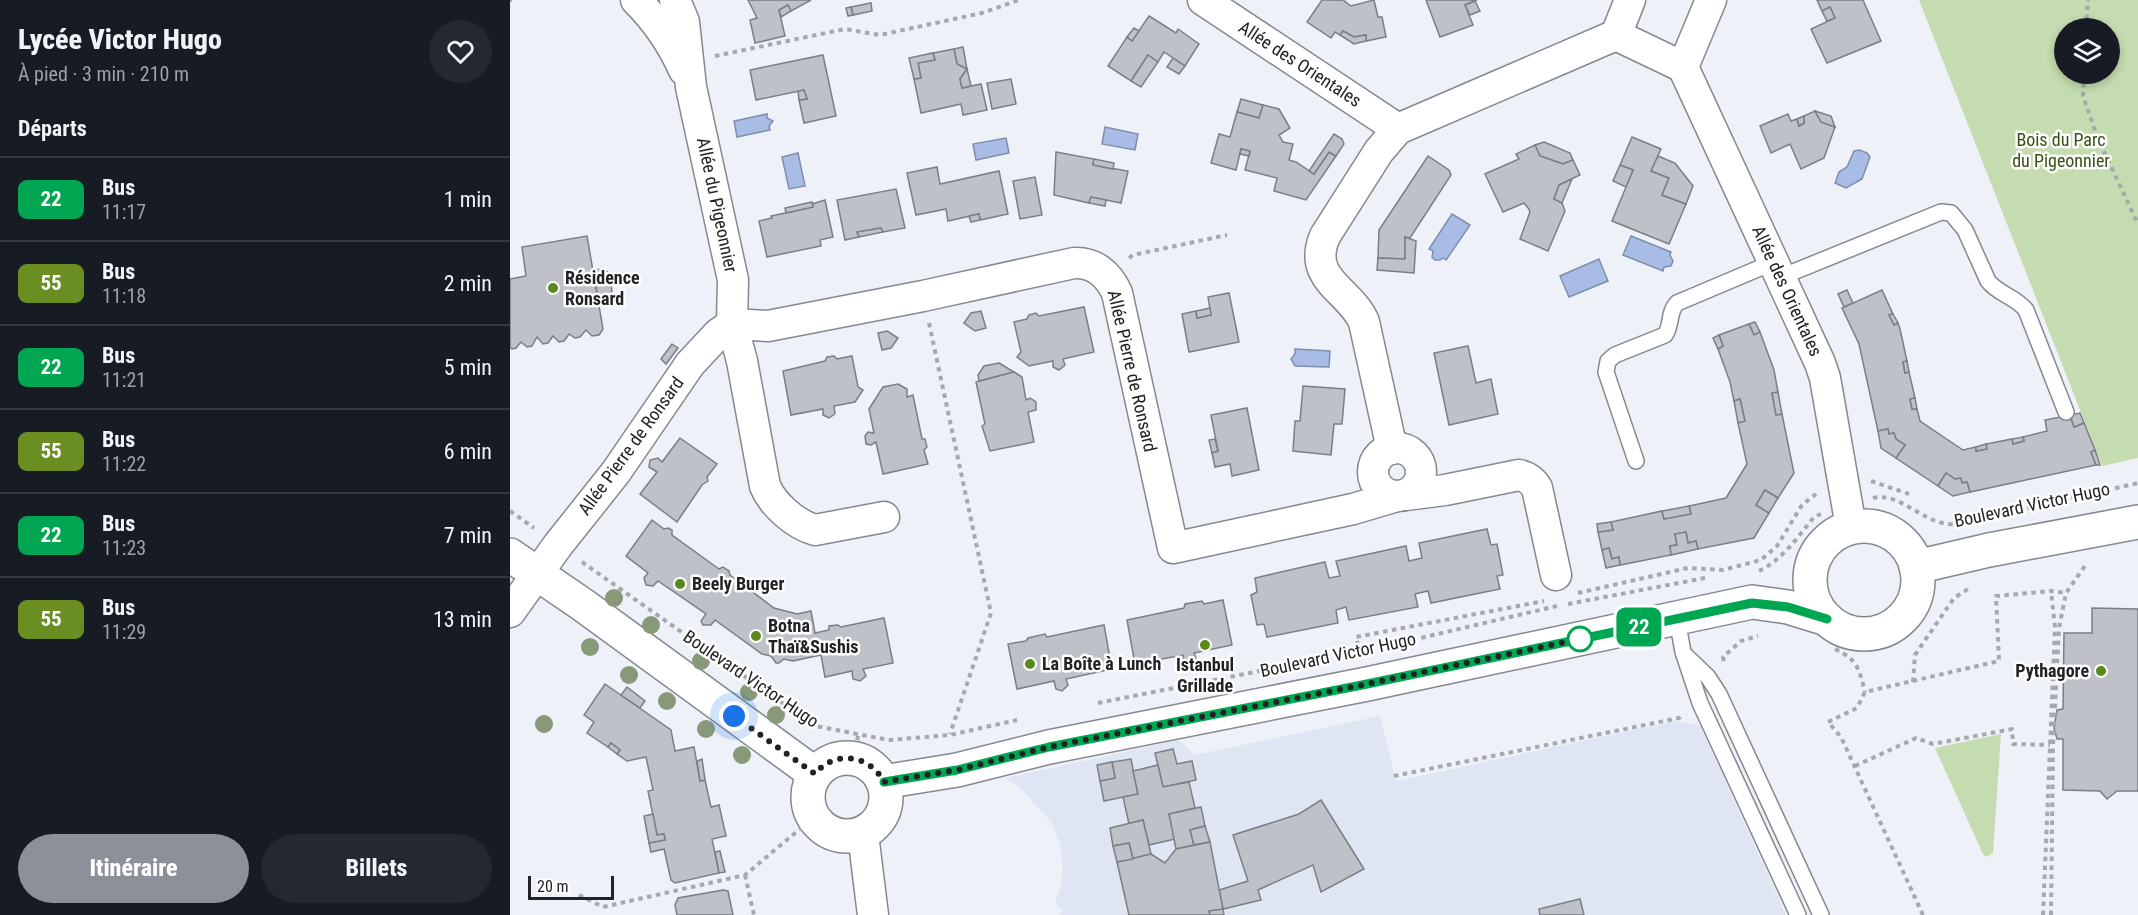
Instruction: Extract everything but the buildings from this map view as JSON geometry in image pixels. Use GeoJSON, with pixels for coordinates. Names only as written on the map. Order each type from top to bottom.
{"type":"FeatureCollection","features":[{"type":"Feature","properties":{"kind":"street","name":"Allée du Pigeonnier"},"geometry":{"type":"LineString","coordinates":[[636,0],[663,31],[690,74]]}},
{"type":"Feature","properties":{"kind":"street","name":"Allée du Pigeonnier"},"geometry":{"type":"LineString","coordinates":[[675,0],[684,22],[690,74],[733,280],[732,324]]}},
{"type":"Feature","properties":{"kind":"street","name":"Allée des Orientales"},"geometry":{"type":"LineString","coordinates":[[1203,0],[1398,129]]}},
{"type":"Feature","properties":{"kind":"street"},"geometry":{"type":"LineString","coordinates":[[1402,496],[1414,489],[1419,481],[1421,472],[1419,463],[1414,455],[1406,450],[1392,449],[1364,322],[1354,306],[1329,281],[1321,261],[1321,245],[1379,151],[1398,129],[1616,35],[1630,0]]}},
{"type":"Feature","properties":{"kind":"street"},"geometry":{"type":"LineString","coordinates":[[1616,35],[1683,67],[1711,0]]}},
{"type":"Feature","properties":{"kind":"street","name":"Allée des Orientales"},"geometry":{"type":"LineString","coordinates":[[1683,67],[1814,349],[1825,378],[1850,515]]}},
{"type":"Feature","properties":{"kind":"street","name":"Allée Pierre de Ronsard"},"geometry":{"type":"LineString","coordinates":[[510,612],[558,545],[616,472],[690,364],[718,334],[732,324],[768,326],[923,296],[1074,263],[1087,264],[1106,274],[1117,292],[1173,548],[1402,496],[1519,475],[1534,483],[1537,488],[1556,575]]}},
{"type":"Feature","properties":{"kind":"street"},"geometry":{"type":"LineString","coordinates":[[732,324],[742,361],[765,486],[769,496],[806,527],[815,530],[884,518]]}},
{"type":"Feature","properties":{"kind":"street"},"geometry":{"type":"LineString","coordinates":[[1850,515],[1896,536],[1911,552],[1918,578],[1914,601],[1897,623],[1886,629],[1862,634],[1840,628],[1827,632],[1810,586],[1813,562],[1823,544],[1838,532],[1850,515]]}},
{"type":"Feature","properties":{"kind":"street","name":"Boulevard Victor Hugo"},"geometry":{"type":"LineString","coordinates":[[1916,567],[1989,550],[2138,522]]}},
{"type":"Feature","properties":{"kind":"street","name":"Boulevard Victor Hugo"},"geometry":{"type":"LineString","coordinates":[[510,555],[583,605],[815,774]]}},
{"type":"Feature","properties":{"kind":"street","name":"Boulevard Victor Hugo"},"geometry":{"type":"LineString","coordinates":[[884,782],[957,770],[1049,747],[1355,687],[1677,619],[1813,562]]}},
{"type":"Feature","properties":{"kind":"street","name":"Boulevard Victor Hugo"},"geometry":{"type":"LineString","coordinates":[[1753,588],[1827,632]]}},
{"type":"Feature","properties":{"kind":"street"},"geometry":{"type":"LineString","coordinates":[[856,747],[884,782],[886,792],[883,812],[878,821],[863,834],[835,835],[819,825],[813,818],[807,800],[808,791],[820,768],[833,760],[847,758],[856,747]]}},
{"type":"Feature","properties":{"kind":"street"},"geometry":{"type":"LineString","coordinates":[[863,834],[873,915]]}},
{"type":"Feature","properties":{"kind":"lane"},"geometry":{"type":"LineString","coordinates":[[1636,461],[1606,372],[1608,361],[1616,355],[1665,335],[1673,307],[1677,303],[1941,212],[1951,213],[1965,230],[1992,286],[2018,302],[2026,310],[2066,412]]}},
{"type":"Feature","properties":{"kind":"lane"},"geometry":{"type":"LineString","coordinates":[[1677,619],[1683,652],[1700,703],[1798,915]]}},
{"type":"Feature","properties":{"kind":"lane"},"geometry":{"type":"LineString","coordinates":[[1683,652],[1708,677],[1719,694],[1821,915]]}},
{"type":"Feature","properties":{"kind":"path"},"geometry":{"type":"LineString","coordinates":[[690,74],[845,29],[880,35],[982,13],[1019,0]]}},
{"type":"Feature","properties":{"kind":"path"},"geometry":{"type":"LineString","coordinates":[[2087,18],[2088,0]]}},
{"type":"Feature","properties":{"kind":"path"},"geometry":{"type":"LineString","coordinates":[[2084,84],[2084,96],[2098,139],[2138,224]]}},
{"type":"Feature","properties":{"kind":"path"},"geometry":{"type":"LineString","coordinates":[[1106,274],[1133,255],[1227,235]]}},
{"type":"Feature","properties":{"kind":"path"},"geometry":{"type":"LineString","coordinates":[[923,296],[991,613],[950,735]]}},
{"type":"Feature","properties":{"kind":"path","name":"Boulevard Victor Hugo"},"geometry":{"type":"LineString","coordinates":[[1999,514],[2138,483]]}},
{"type":"Feature","properties":{"kind":"path","name":"Boulevard Victor Hugo"},"geometry":{"type":"LineString","coordinates":[[1753,588],[1766,568],[1785,552],[1814,517],[1850,515],[1878,497],[1893,499],[1924,517],[1940,522],[1952,524],[1964,522]]}},
{"type":"Feature","properties":{"kind":"path","name":"Boulevard Victor Hugo"},"geometry":{"type":"LineString","coordinates":[[558,545],[815,726],[856,747],[950,735],[1020,720]]}},
{"type":"Feature","properties":{"kind":"path"},"geometry":{"type":"LineString","coordinates":[[2051,915],[2051,745],[2059,628],[2066,593],[2090,558],[2079,560]]}},
{"type":"Feature","properties":{"kind":"path","name":"Boulevard Victor Hugo"},"geometry":{"type":"LineString","coordinates":[[1394,644],[1554,606],[1707,578]]}},
{"type":"Feature","properties":{"kind":"path"},"geometry":{"type":"LineString","coordinates":[[1913,682],[1915,655],[1954,598],[1970,588]]}},
{"type":"Feature","properties":{"kind":"path"},"geometry":{"type":"LineString","coordinates":[[1865,692],[1999,661],[1996,596],[2051,591],[2066,593]]}},
{"type":"Feature","properties":{"kind":"path"},"geometry":{"type":"LineString","coordinates":[[2043,915],[2055,627],[2051,591]]}},
{"type":"Feature","properties":{"kind":"path"},"geometry":{"type":"LineString","coordinates":[[1827,632],[1858,666],[1865,692],[1857,708],[1828,723],[1841,737],[1923,915]]}},
{"type":"Feature","properties":{"kind":"path"},"geometry":{"type":"LineString","coordinates":[[1719,694],[1731,688],[1723,657],[1741,640],[1762,634]]}},
{"type":"Feature","properties":{"kind":"path","name":"Boulevard Victor Hugo"},"geometry":{"type":"LineString","coordinates":[[1348,654],[1360,652]]}},
{"type":"Feature","properties":{"kind":"path","name":"Boulevard Victor Hugo"},"geometry":{"type":"LineString","coordinates":[[1090,705],[1278,668]]}},
{"type":"Feature","properties":{"kind":"path"},"geometry":{"type":"LineString","coordinates":[[1394,776],[1679,718],[1700,703]]}},
{"type":"Feature","properties":{"kind":"path"},"geometry":{"type":"LineString","coordinates":[[1855,766],[1916,738],[1934,744],[2012,729],[2013,744],[2051,745]]}},
{"type":"Feature","properties":{"kind":"path"},"geometry":{"type":"LineString","coordinates":[[579,895],[603,907],[745,875],[813,818]]}},
{"type":"Feature","properties":{"kind":"path"},"geometry":{"type":"LineString","coordinates":[[745,875],[754,915]]}},
{"type":"Feature","properties":{"kind":"shaded area"},"geometry":{"type":"Polygon","coordinates":[[[1380,716],[1396,781],[1676,721],[1700,726],[1786,915],[1059,915],[1062,911],[1055,903],[1061,885],[1063,866],[1060,845],[1052,823],[1022,790],[1006,778],[1179,740],[1195,755],[1380,716]]]}},
{"type":"Feature","properties":{"kind":"green space","name":"Bois du Parc du Pigeonnier"},"geometry":{"type":"Polygon","coordinates":[[[1919,0],[2138,0],[2138,458],[2102,466],[1919,0]]]}},
{"type":"Feature","properties":{"kind":"green space"},"geometry":{"type":"Polygon","coordinates":[[[2001,734],[1993,853],[1986,857],[1935,748],[2001,734]]]}},
{"type":"Feature","properties":{"kind":"water"},"geometry":{"type":"Polygon","coordinates":[[[767,114],[767,118],[773,121],[769,126],[770,130],[737,137],[734,121],[767,114]]]}},
{"type":"Feature","properties":{"kind":"water"},"geometry":{"type":"Polygon","coordinates":[[[1105,127],[1138,134],[1135,150],[1102,144],[1105,127]]]}},
{"type":"Feature","properties":{"kind":"water"},"geometry":{"type":"Polygon","coordinates":[[[1006,138],[1009,153],[976,160],[973,144],[1006,138]]]}},
{"type":"Feature","properties":{"kind":"water"},"geometry":{"type":"Polygon","coordinates":[[[1859,150],[1870,157],[1862,179],[1846,188],[1835,183],[1839,172],[1847,167],[1854,151],[1859,150]]]}},
{"type":"Feature","properties":{"kind":"water"},"geometry":{"type":"Polygon","coordinates":[[[798,153],[805,186],[789,189],[782,157],[798,153]]]}},
{"type":"Feature","properties":{"kind":"water"},"geometry":{"type":"Polygon","coordinates":[[[1452,214],[1470,225],[1446,260],[1443,258],[1435,260],[1432,257],[1433,251],[1429,249],[1452,214]]]}},
{"type":"Feature","properties":{"kind":"water"},"geometry":{"type":"Polygon","coordinates":[[[1631,236],[1671,252],[1673,261],[1671,266],[1664,267],[1663,271],[1623,255],[1631,236]]]}},
{"type":"Feature","properties":{"kind":"water"},"geometry":{"type":"Polygon","coordinates":[[[1599,259],[1608,281],[1569,297],[1560,276],[1599,259]]]}},
{"type":"Feature","properties":{"kind":"water"},"geometry":{"type":"Polygon","coordinates":[[[1295,349],[1330,351],[1329,367],[1295,366],[1291,359],[1295,354],[1295,349]]]}},
{"type":"Feature","properties":{"kind":"bus line","name":"22"},"geometry":{"type":"LineString","coordinates":[[884,782],[957,770],[1049,747],[1367,684],[1752,603],[1788,607],[1827,619]]}},
{"type":"Feature","properties":{"kind":"place","name":"Résidence Ronsard"},"geometry":{"type":"Point","coordinates":[553,288]}},
{"type":"Feature","properties":{"kind":"place","name":"Beely Burger"},"geometry":{"type":"Point","coordinates":[680,584]}},
{"type":"Feature","properties":{"kind":"place","name":"Botna Thaï&Sushis"},"geometry":{"type":"Point","coordinates":[756,636]}},
{"type":"Feature","properties":{"kind":"place","name":"Istanbul Grillade"},"geometry":{"type":"Point","coordinates":[1205,645]}},
{"type":"Feature","properties":{"kind":"place","name":"La Boîte à Lunch"},"geometry":{"type":"Point","coordinates":[1030,664]}},
{"type":"Feature","properties":{"kind":"place","name":"Pythagore"},"geometry":{"type":"Point","coordinates":[2101,671]}},
{"type":"Feature","properties":{"kind":"route"},"geometry":{"type":"LineString","coordinates":[[734,716],[815,774],[826,763],[833,760],[855,758],[869,765],[884,782],[957,770],[1049,747],[1589,637],[1580,639]]}}]}
